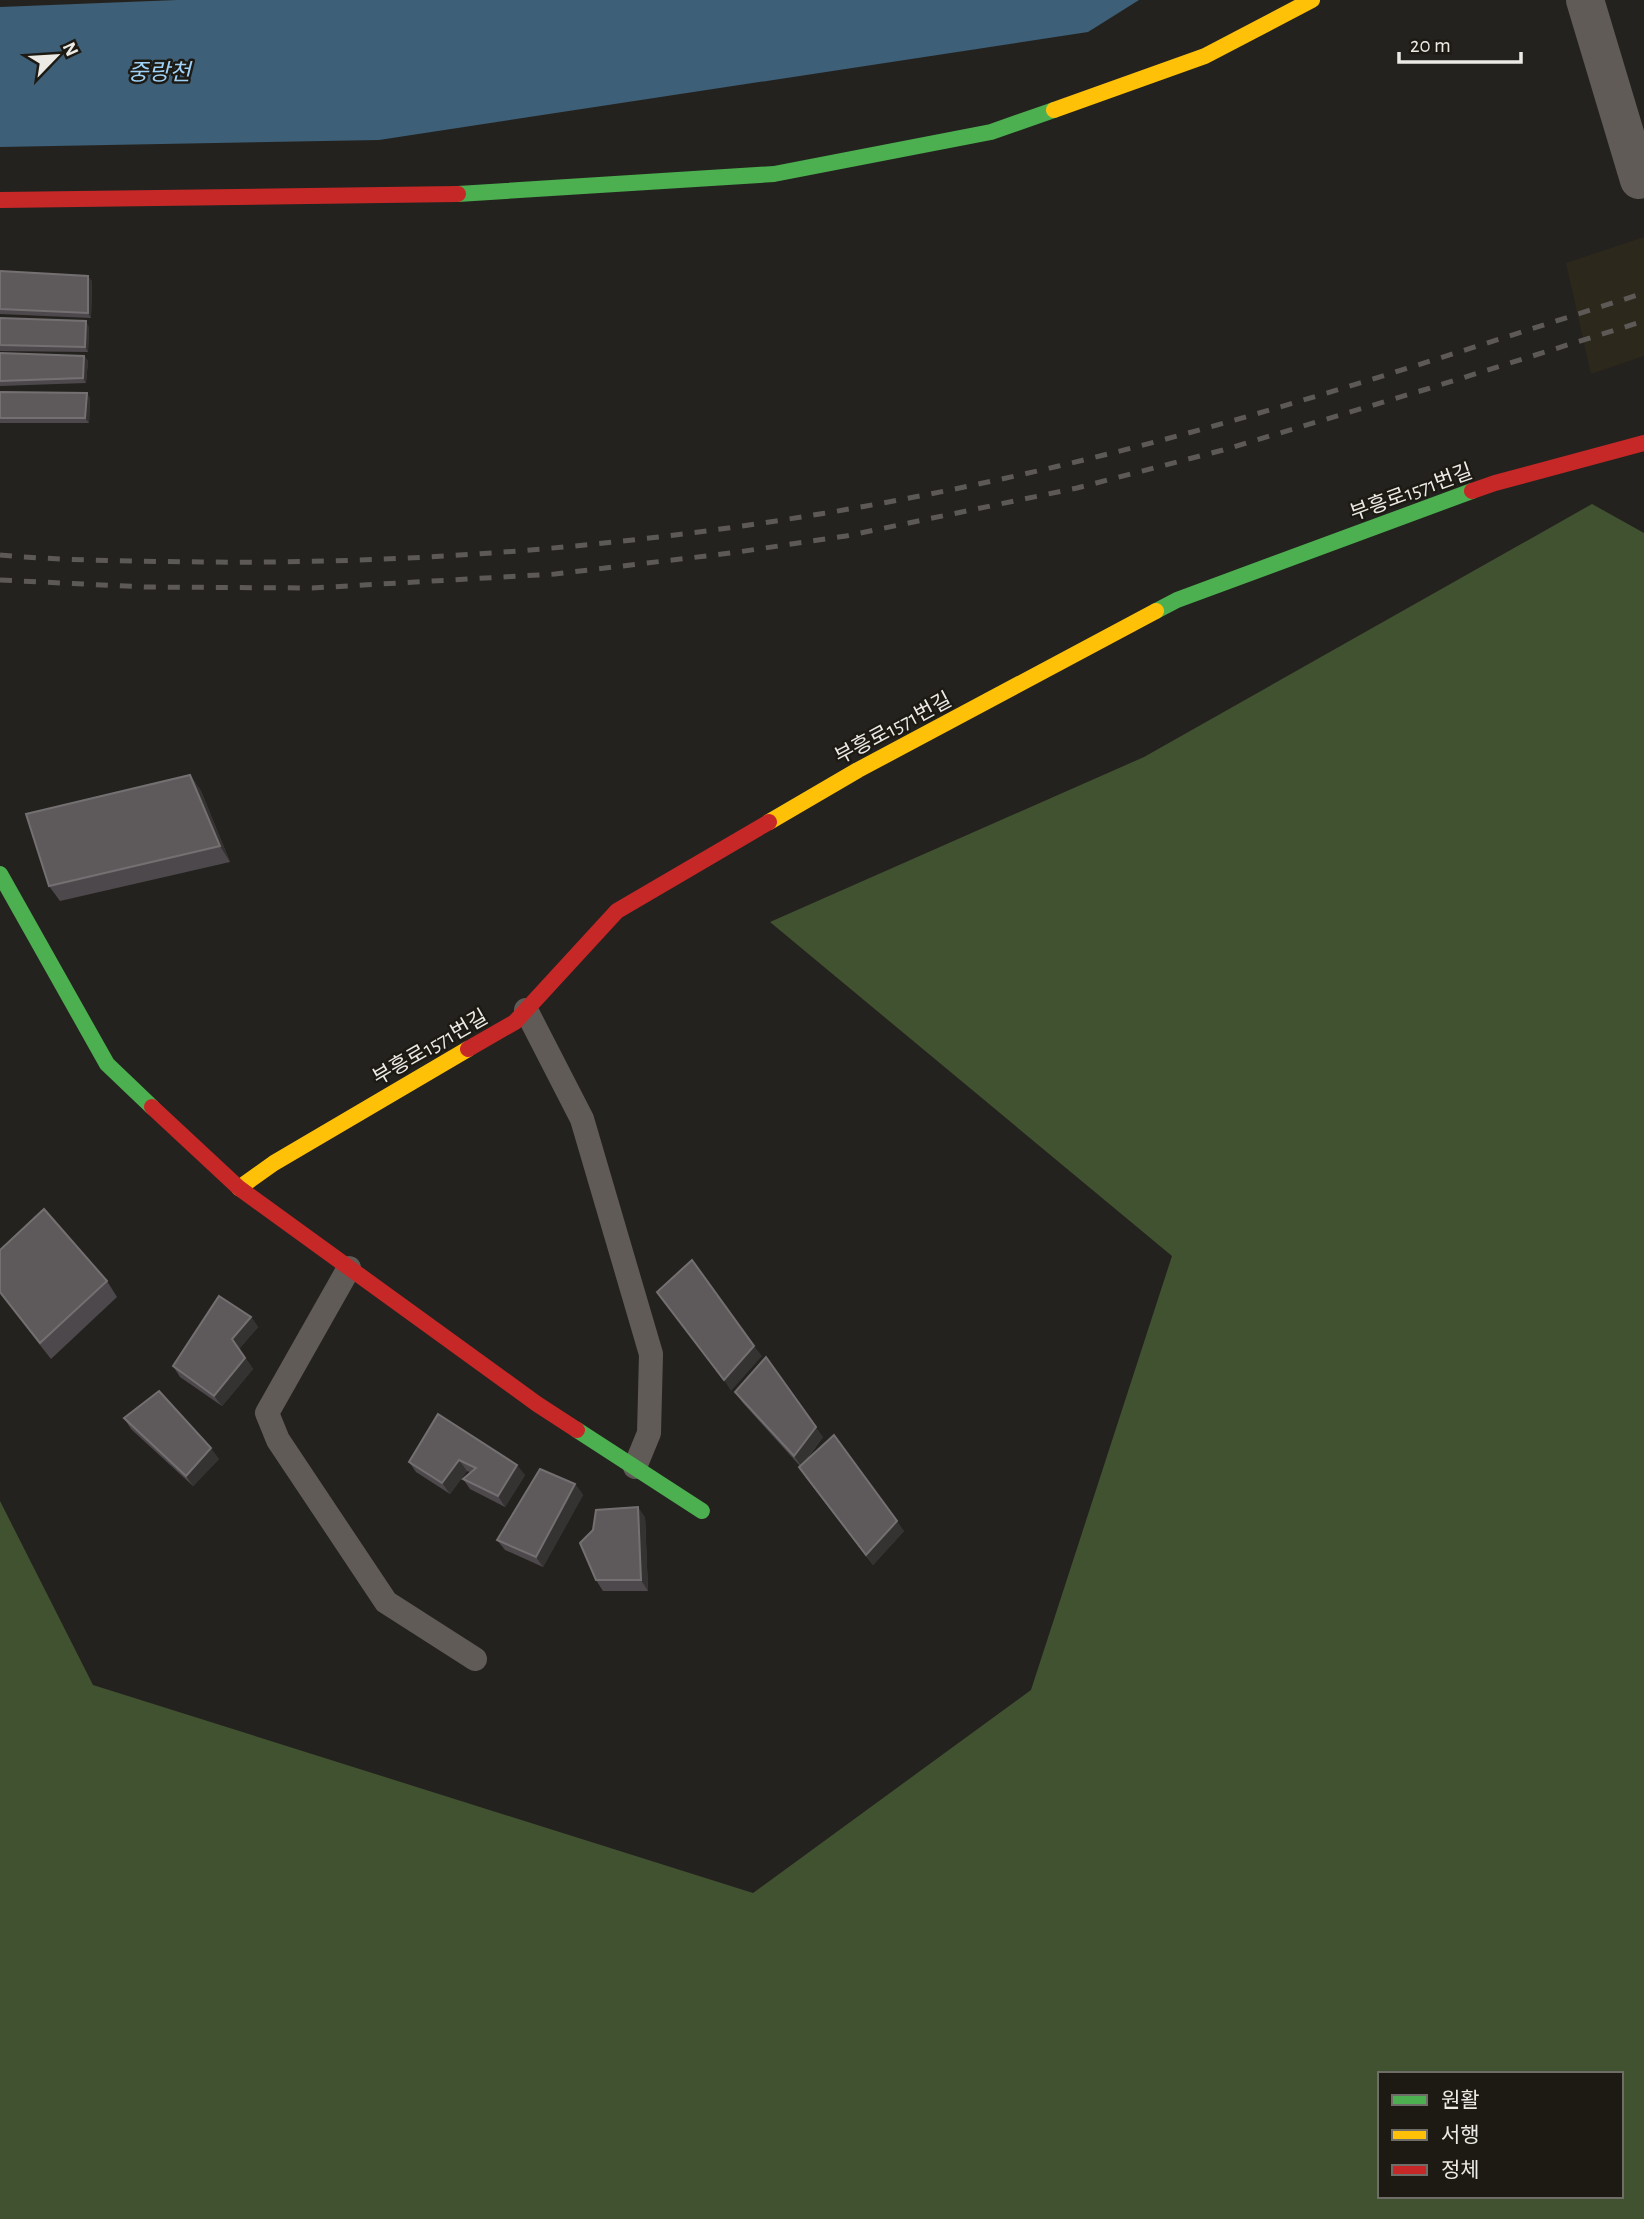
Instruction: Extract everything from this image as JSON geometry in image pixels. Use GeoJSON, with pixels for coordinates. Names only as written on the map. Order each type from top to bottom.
{"type":"FeatureCollection","features":[{"type":"Feature","properties":{"kind":"street"},"geometry":{"type":"LineString","coordinates":[[0,200],[428,196],[774,174],[991,132],[1205,56],[1312,0]]}},
{"type":"Feature","properties":{"kind":"street"},"geometry":{"type":"LineString","coordinates":[[1585,0],[1639,180]]}},
{"type":"Feature","properties":{"kind":"street","name":"부흥로1571번길"},"geometry":{"type":"LineString","coordinates":[[239,1188],[274,1163],[514,1022],[617,911],[858,770],[1177,600],[1495,483],[1644,443]]}},
{"type":"Feature","properties":{"kind":"street"},"geometry":{"type":"LineString","coordinates":[[0,874],[107,1064],[239,1188],[537,1404],[702,1511]]}},
{"type":"Feature","properties":{"kind":"lane"},"geometry":{"type":"LineString","coordinates":[[526,1010],[582,1119],[651,1354],[649,1433],[635,1467]]}},
{"type":"Feature","properties":{"kind":"lane"},"geometry":{"type":"LineString","coordinates":[[349,1268],[267,1413],[278,1440],[386,1602],[475,1659]]}},
{"type":"Feature","properties":{"kind":"shaded area"},"geometry":{"type":"Polygon","coordinates":[[[1644,237],[1644,356],[1591,374],[1566,263],[1644,237]]]}},
{"type":"Feature","properties":{"kind":"green space"},"geometry":{"type":"Polygon","coordinates":[[[1592,504],[1644,533],[1644,2219],[0,2219],[0,1501],[93,1685],[753,1893],[1031,1690],[1172,1256],[770,922],[1144,757],[1592,504]]]}},
{"type":"Feature","properties":{"kind":"water","name":"중랑천"},"geometry":{"type":"Polygon","coordinates":[[[177,0],[1139,0],[1088,32],[379,140],[0,147],[0,7],[177,0]]]}},
{"type":"Feature","properties":{"kind":"building"},"geometry":{"type":"Polygon","coordinates":[[[0,271],[88,276],[88,313],[0,309],[0,271]]]}},
{"type":"Feature","properties":{"kind":"building"},"geometry":{"type":"Polygon","coordinates":[[[0,318],[86,321],[85,347],[0,345],[0,318]]]}},
{"type":"Feature","properties":{"kind":"building"},"geometry":{"type":"Polygon","coordinates":[[[0,353],[84,356],[83,378],[0,381],[0,353]]]}},
{"type":"Feature","properties":{"kind":"building"},"geometry":{"type":"Polygon","coordinates":[[[0,392],[87,393],[85,418],[0,418],[0,392]]]}},
{"type":"Feature","properties":{"kind":"building"},"geometry":{"type":"Polygon","coordinates":[[[190,775],[220,846],[49,886],[26,814],[190,775]]]}},
{"type":"Feature","properties":{"kind":"building"},"geometry":{"type":"Polygon","coordinates":[[[44,1209],[107,1281],[40,1343],[0,1292],[0,1250],[44,1209]]]}},
{"type":"Feature","properties":{"kind":"building"},"geometry":{"type":"Polygon","coordinates":[[[692,1260],[754,1346],[724,1380],[657,1292],[692,1260]]]}},
{"type":"Feature","properties":{"kind":"building"},"geometry":{"type":"Polygon","coordinates":[[[219,1296],[251,1317],[232,1339],[245,1358],[214,1396],[173,1366],[219,1296]]]}},
{"type":"Feature","properties":{"kind":"building"},"geometry":{"type":"Polygon","coordinates":[[[766,1357],[816,1427],[794,1456],[735,1392],[766,1357]]]}},
{"type":"Feature","properties":{"kind":"building"},"geometry":{"type":"Polygon","coordinates":[[[159,1391],[211,1448],[186,1476],[124,1418],[159,1391]]]}},
{"type":"Feature","properties":{"kind":"building"},"geometry":{"type":"Polygon","coordinates":[[[438,1414],[517,1465],[498,1496],[463,1479],[476,1468],[459,1460],[442,1483],[409,1462],[438,1414]]]}},
{"type":"Feature","properties":{"kind":"building"},"geometry":{"type":"Polygon","coordinates":[[[834,1435],[897,1521],[866,1555],[799,1467],[834,1435]]]}},
{"type":"Feature","properties":{"kind":"building"},"geometry":{"type":"Polygon","coordinates":[[[540,1469],[575,1484],[536,1557],[497,1540],[540,1469]]]}},
{"type":"Feature","properties":{"kind":"building"},"geometry":{"type":"Polygon","coordinates":[[[638,1507],[641,1580],[596,1580],[580,1543],[593,1530],[596,1510],[638,1507]]]}},
{"type":"Feature","properties":{"kind":"railway"},"geometry":{"type":"LineString","coordinates":[[0,555],[76,560],[202,562],[432,557],[546,549],[774,521],[888,502],[1000,479],[1179,436],[1379,377],[1644,293]]}},
{"type":"Feature","properties":{"kind":"railway"},"geometry":{"type":"LineString","coordinates":[[0,580],[145,587],[312,588],[555,574],[846,536],[1077,488],[1223,450],[1644,321]]}},
{"type":"Feature","properties":{"kind":"traffic: fast"},"geometry":{"type":"LineString","coordinates":[[458,194],[774,174],[991,132],[1054,110]]}},
{"type":"Feature","properties":{"kind":"traffic: fast"},"geometry":{"type":"LineString","coordinates":[[1156,611],[1177,600],[1472,491]]}},
{"type":"Feature","properties":{"kind":"traffic: fast"},"geometry":{"type":"LineString","coordinates":[[0,874],[107,1064],[152,1107]]}},
{"type":"Feature","properties":{"kind":"traffic: fast"},"geometry":{"type":"LineString","coordinates":[[577,1430],[702,1511]]}},
{"type":"Feature","properties":{"kind":"traffic: slow"},"geometry":{"type":"LineString","coordinates":[[1054,110],[1205,56],[1312,0]]}},
{"type":"Feature","properties":{"kind":"traffic: slow"},"geometry":{"type":"LineString","coordinates":[[769,822],[858,770],[1156,611]]}},
{"type":"Feature","properties":{"kind":"traffic: slow"},"geometry":{"type":"LineString","coordinates":[[239,1188],[274,1163],[468,1049]]}},
{"type":"Feature","properties":{"kind":"traffic: jam"},"geometry":{"type":"LineString","coordinates":[[0,200],[458,194]]}},
{"type":"Feature","properties":{"kind":"traffic: jam"},"geometry":{"type":"LineString","coordinates":[[1472,491],[1644,443]]}},
{"type":"Feature","properties":{"kind":"traffic: jam"},"geometry":{"type":"LineString","coordinates":[[468,1049],[515,1022],[617,911],[769,822]]}},
{"type":"Feature","properties":{"kind":"traffic: jam"},"geometry":{"type":"LineString","coordinates":[[152,1107],[239,1188],[537,1404],[577,1430]]}}]}
